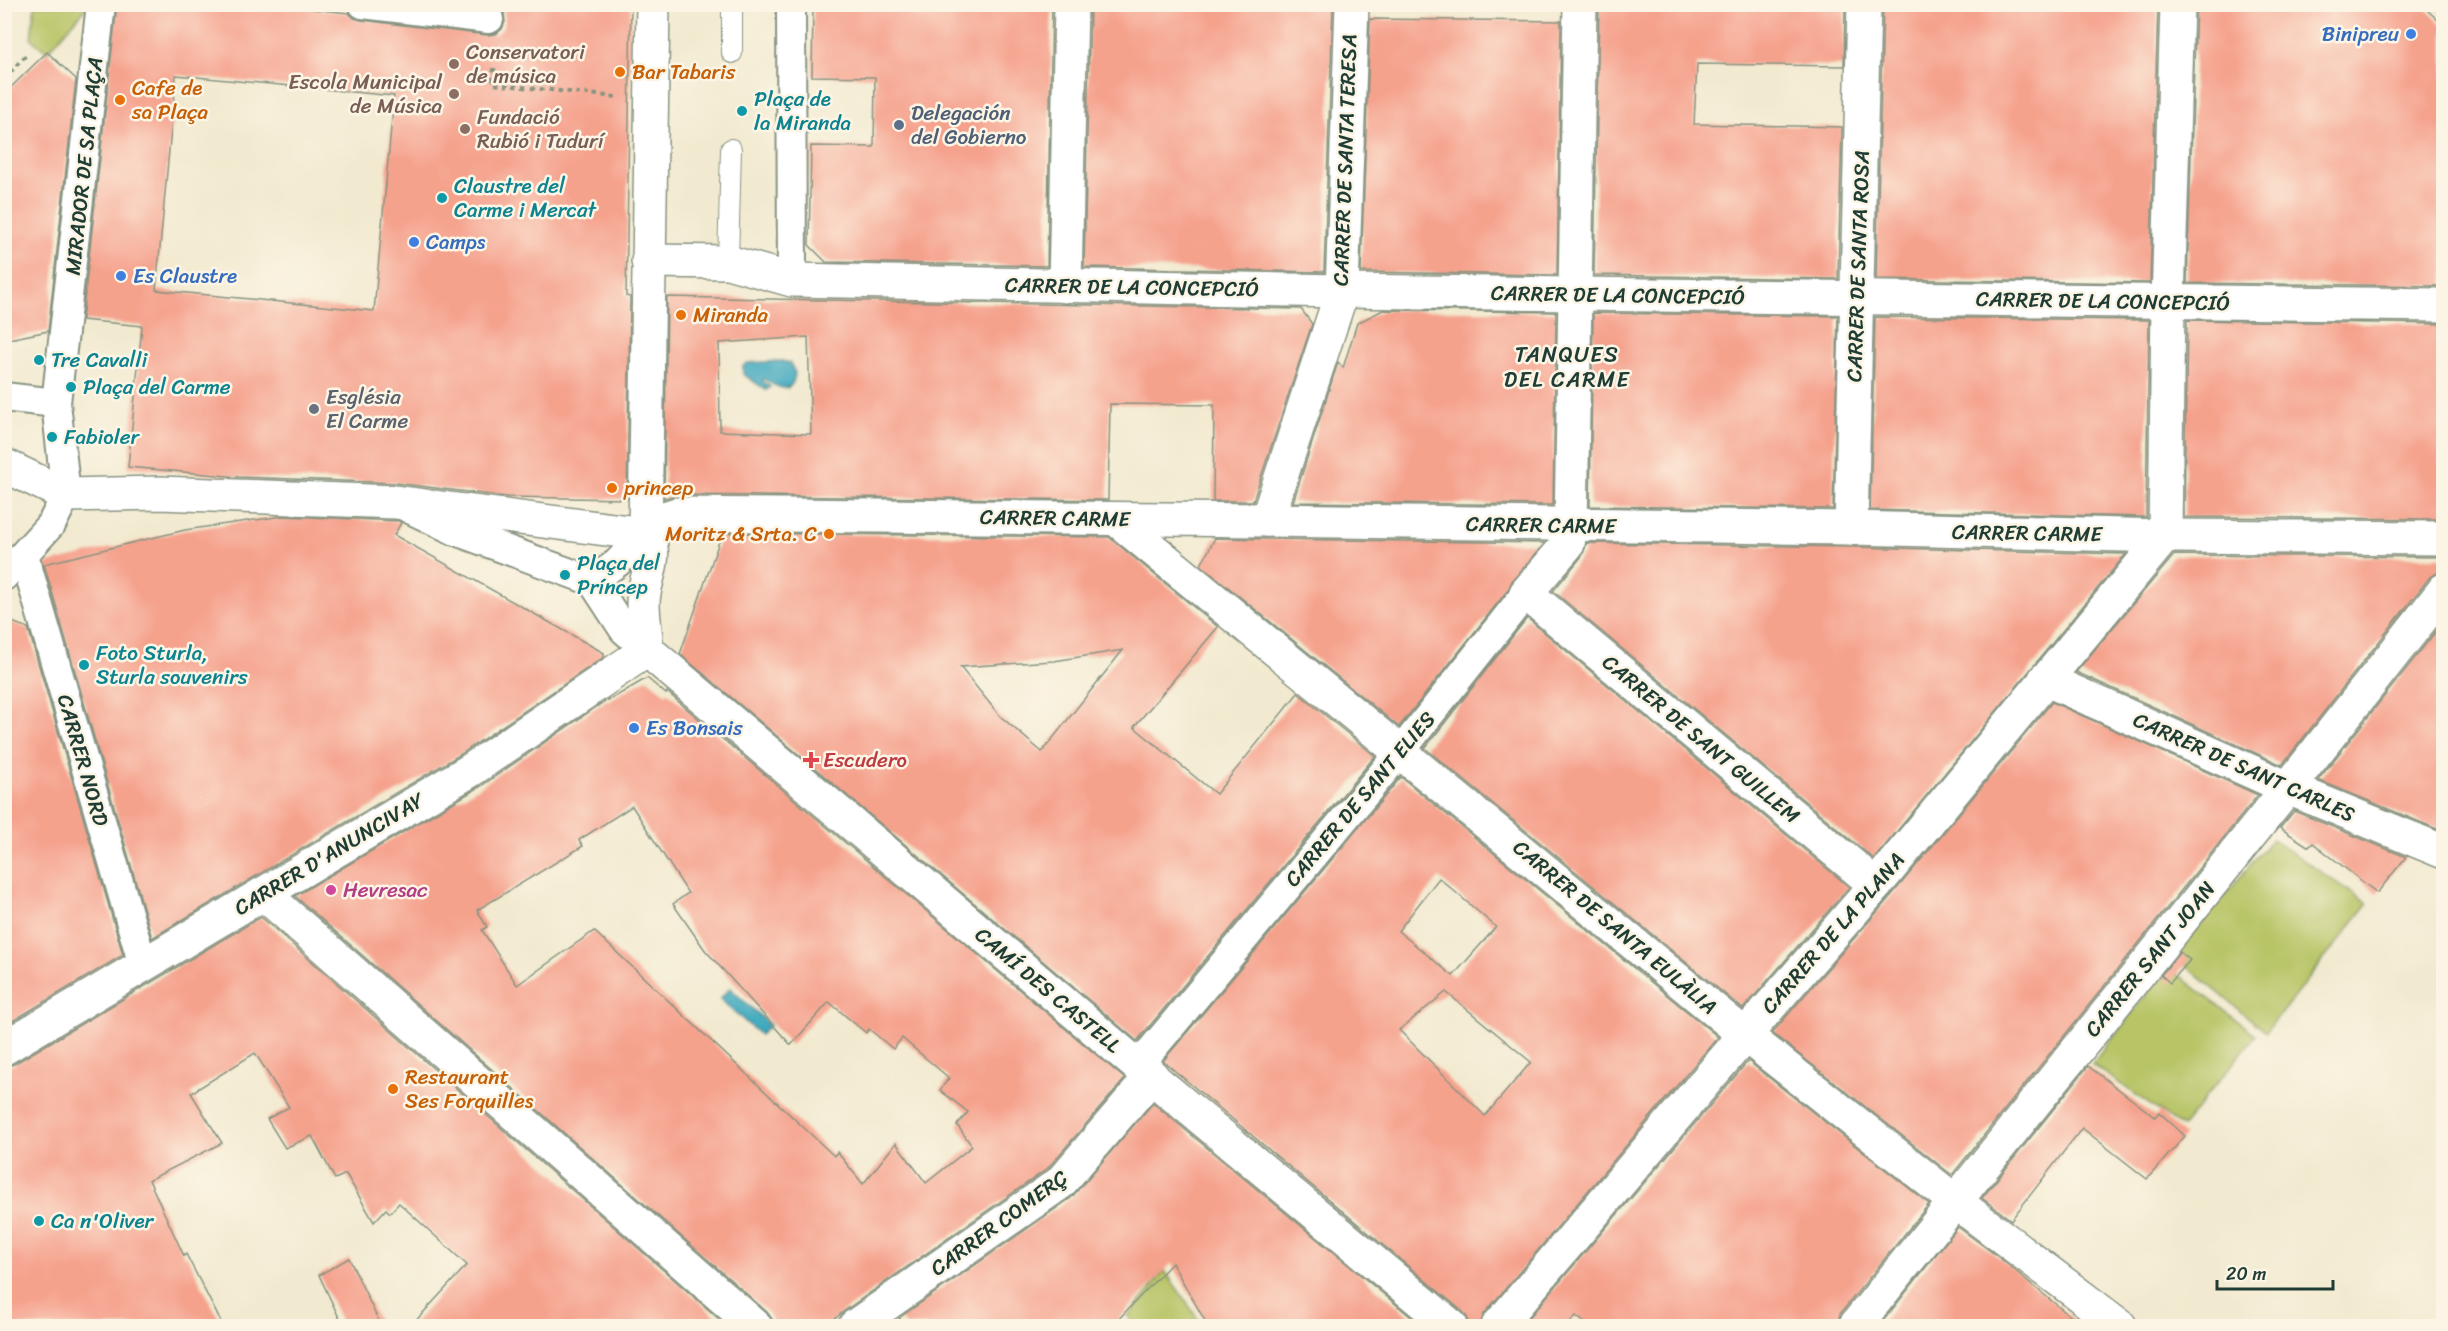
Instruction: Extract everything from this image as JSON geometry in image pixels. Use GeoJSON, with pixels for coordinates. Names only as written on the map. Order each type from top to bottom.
{"type":"FeatureCollection","features":[{"type":"Feature","properties":{"kind":"street","name":"MIRADOR DE SA PLAÇA"},"geometry":{"type":"LineString","coordinates":[[66,495],[56,403],[101,4]]}},
{"type":"Feature","properties":{"kind":"street"},"geometry":{"type":"LineString","coordinates":[[363,4],[489,19]]}},
{"type":"Feature","properties":{"kind":"street"},"geometry":{"type":"LineString","coordinates":[[647,650],[643,601],[652,565],[647,536],[648,261],[653,4]]}},
{"type":"Feature","properties":{"kind":"street"},"geometry":{"type":"LineString","coordinates":[[648,261],[728,262],[792,280],[791,4]]}},
{"type":"Feature","properties":{"kind":"street"},"geometry":{"type":"LineString","coordinates":[[1065,286],[1071,4]]}},
{"type":"Feature","properties":{"kind":"street","name":"CARRER DE SANTA TERESA"},"geometry":{"type":"LineString","coordinates":[[1267,520],[1342,291],[1352,4]]}},
{"type":"Feature","properties":{"kind":"street"},"geometry":{"type":"LineString","coordinates":[[1571,526],[1573,294],[1580,4]]}},
{"type":"Feature","properties":{"kind":"street","name":"CARRER DE SANTA ROSA"},"geometry":{"type":"LineString","coordinates":[[1851,528],[1864,4]]}},
{"type":"Feature","properties":{"kind":"street"},"geometry":{"type":"LineString","coordinates":[[2165,536],[2168,302],[2177,4]]}},
{"type":"Feature","properties":{"kind":"street","name":"CARRER DE LA CONCEPCIÓ"},"geometry":{"type":"LineString","coordinates":[[792,280],[1342,291],[2444,305]]}},
{"type":"Feature","properties":{"kind":"street"},"geometry":{"type":"LineString","coordinates":[[4,397],[56,403]]}},
{"type":"Feature","properties":{"kind":"street"},"geometry":{"type":"LineString","coordinates":[[4,465],[66,495],[160,493],[395,502],[647,536]]}},
{"type":"Feature","properties":{"kind":"street"},"geometry":{"type":"LineString","coordinates":[[4,576],[52,523],[66,495]]}},
{"type":"Feature","properties":{"kind":"street"},"geometry":{"type":"LineString","coordinates":[[395,502],[456,531],[592,581],[624,630],[647,650]]}},
{"type":"Feature","properties":{"kind":"street","name":"CARRER CARME"},"geometry":{"type":"LineString","coordinates":[[647,536],[664,518],[677,514],[1267,520],[1571,526],[1851,528],[2165,536],[2444,538]]}},
{"type":"Feature","properties":{"kind":"street","name":"CARRER DE SANTA EULÀLIA"},"geometry":{"type":"LineString","coordinates":[[1116,519],[1401,750],[1745,1035],[1956,1202],[2120,1326]]}},
{"type":"Feature","properties":{"kind":"street","name":"CARRER DE SANT ELIES"},"geometry":{"type":"LineString","coordinates":[[1145,1071],[1526,593],[1568,544],[1571,526]]}},
{"type":"Feature","properties":{"kind":"street"},"geometry":{"type":"LineString","coordinates":[[592,581],[647,536]]}},
{"type":"Feature","properties":{"kind":"street","name":"CARRER DE LA PLANA"},"geometry":{"type":"LineString","coordinates":[[1498,1326],[1745,1035],[1876,885],[2165,536]]}},
{"type":"Feature","properties":{"kind":"street","name":"CARRER NORD"},"geometry":{"type":"LineString","coordinates":[[24,555],[143,964]]}},
{"type":"Feature","properties":{"kind":"street","name":"CARRER SANT JOAN"},"geometry":{"type":"LineString","coordinates":[[1855,1326],[2288,788],[2444,590]]}},
{"type":"Feature","properties":{"kind":"street","name":"CARRER DE SANT GUILLEM"},"geometry":{"type":"LineString","coordinates":[[1526,593],[1876,885]]}},
{"type":"Feature","properties":{"kind":"street","name":"CARRER D'ANUNCIVAY"},"geometry":{"type":"LineString","coordinates":[[4,1048],[471,770],[647,650]]}},
{"type":"Feature","properties":{"kind":"street","name":"CAMÍ DES CASTELL"},"geometry":{"type":"LineString","coordinates":[[647,650],[1451,1326]]}},
{"type":"Feature","properties":{"kind":"street","name":"CARRER DE SANT CARLES"},"geometry":{"type":"LineString","coordinates":[[2045,679],[2288,788],[2444,852]]}},
{"type":"Feature","properties":{"kind":"street"},"geometry":{"type":"LineString","coordinates":[[264,894],[755,1326]]}},
{"type":"Feature","properties":{"kind":"street","name":"CARRER COMERÇ"},"geometry":{"type":"LineString","coordinates":[[855,1326],[1060,1183],[1145,1071]]}},
{"type":"Feature","properties":{"kind":"lane"},"geometry":{"type":"LineString","coordinates":[[732,4],[732,53]]}},
{"type":"Feature","properties":{"kind":"lane"},"geometry":{"type":"LineString","coordinates":[[728,262],[731,149]]}},
{"type":"Feature","properties":{"kind":"path"},"geometry":{"type":"LineString","coordinates":[[4,79],[26,55]]}},
{"type":"Feature","properties":{"kind":"path"},"geometry":{"type":"LineString","coordinates":[[494,68],[493,84],[650,100]]}},
{"type":"Feature","properties":{"kind":"green space"},"geometry":{"type":"Polygon","coordinates":[[[35,5],[89,5],[47,52],[31,39],[35,5]]]}},
{"type":"Feature","properties":{"kind":"green space"},"geometry":{"type":"Polygon","coordinates":[[[2272,839],[2368,904],[2266,1032],[2174,956],[2272,839]]]}},
{"type":"Feature","properties":{"kind":"green space"},"geometry":{"type":"Polygon","coordinates":[[[2168,967],[2256,1035],[2182,1127],[2092,1064],[2168,967]]]}},
{"type":"Feature","properties":{"kind":"green space"},"geometry":{"type":"Polygon","coordinates":[[[1165,1271],[1203,1326],[1135,1326],[1128,1316],[1165,1271]]]}},
{"type":"Feature","properties":{"kind":"water"},"geometry":{"type":"Polygon","coordinates":[[[782,361],[790,363],[795,373],[794,380],[788,387],[779,387],[764,379],[762,381],[770,387],[766,390],[743,374],[743,366],[747,363],[782,361]]]}},
{"type":"Feature","properties":{"kind":"water"},"geometry":{"type":"Polygon","coordinates":[[[730,988],[770,1025],[760,1035],[720,999],[730,988]]]}},
{"type":"Feature","properties":{"kind":"building"},"geometry":{"type":"Polygon","coordinates":[[[117,4],[265,4],[349,13],[361,20],[487,35],[496,34],[505,22],[504,12],[496,4],[631,4],[626,296],[630,297],[627,499],[507,497],[396,483],[239,477],[128,467],[142,326],[82,320],[117,4]],[[176,75],[156,290],[374,311],[394,96],[176,75]]]}},
{"type":"Feature","properties":{"kind":"building"},"geometry":{"type":"Polygon","coordinates":[[[813,4],[1052,4],[1047,266],[826,262],[809,245],[811,146],[874,147],[875,77],[812,76],[813,4]]]}},
{"type":"Feature","properties":{"kind":"building"},"geometry":{"type":"Polygon","coordinates":[[[1090,4],[1333,4],[1324,272],[1084,267],[1090,4]]]}},
{"type":"Feature","properties":{"kind":"building"},"geometry":{"type":"Polygon","coordinates":[[[1599,4],[1845,4],[1844,66],[1697,64],[1694,124],[1842,127],[1838,279],[1594,275],[1599,4]]]}},
{"type":"Feature","properties":{"kind":"building"},"geometry":{"type":"Polygon","coordinates":[[[1883,4],[2158,4],[2150,283],[1876,279],[1883,4]]]}},
{"type":"Feature","properties":{"kind":"building"},"geometry":{"type":"Polygon","coordinates":[[[2196,4],[2421,4],[2444,26],[2444,286],[2187,283],[2196,4]]]}},
{"type":"Feature","properties":{"kind":"building"},"geometry":{"type":"Polygon","coordinates":[[[1370,19],[1561,21],[1557,275],[1361,272],[1370,19]]]}},
{"type":"Feature","properties":{"kind":"building"},"geometry":{"type":"Polygon","coordinates":[[[47,52],[76,79],[48,331],[4,340],[4,94],[47,52]]]}},
{"type":"Feature","properties":{"kind":"building"},"geometry":{"type":"Polygon","coordinates":[[[667,297],[1301,309],[1312,324],[1253,501],[1213,501],[1214,405],[1110,404],[1108,500],[677,495],[664,498],[667,297]],[[808,337],[719,343],[720,431],[811,434],[808,337]]]}},
{"type":"Feature","properties":{"kind":"building"},"geometry":{"type":"Polygon","coordinates":[[[1383,310],[1556,312],[1553,505],[1293,502],[1338,362],[1343,368],[1357,323],[1383,310]]]}},
{"type":"Feature","properties":{"kind":"building"},"geometry":{"type":"Polygon","coordinates":[[[1593,313],[1838,316],[1833,509],[1590,506],[1593,313]]]}},
{"type":"Feature","properties":{"kind":"building"},"geometry":{"type":"Polygon","coordinates":[[[1875,317],[2149,320],[2146,517],[1870,510],[1875,317]]]}},
{"type":"Feature","properties":{"kind":"building"},"geometry":{"type":"Polygon","coordinates":[[[2187,320],[2444,324],[2444,519],[2184,517],[2187,320]]]}},
{"type":"Feature","properties":{"kind":"building"},"geometry":{"type":"Polygon","coordinates":[[[283,516],[399,521],[401,523],[394,535],[604,653],[604,657],[461,754],[152,938],[44,564],[185,530],[283,516]]]}},
{"type":"Feature","properties":{"kind":"building"},"geometry":{"type":"Polygon","coordinates":[[[722,533],[1109,537],[1218,627],[1134,727],[1216,794],[1298,693],[1375,756],[1137,1041],[680,654],[722,533]],[[1123,650],[1054,661],[960,667],[1000,716],[1042,752],[1123,650]]]}},
{"type":"Feature","properties":{"kind":"building"},"geometry":{"type":"Polygon","coordinates":[[[1215,538],[1545,543],[1512,581],[1508,590],[1399,727],[1201,565],[1215,538]]]}},
{"type":"Feature","properties":{"kind":"building"},"geometry":{"type":"Polygon","coordinates":[[[1587,543],[2126,554],[1874,859],[1553,591],[1582,556],[1587,543]]]}},
{"type":"Feature","properties":{"kind":"building"},"geometry":{"type":"Polygon","coordinates":[[[2174,555],[2444,557],[2444,572],[2429,578],[2282,765],[2076,672],[2174,555]]]}},
{"type":"Feature","properties":{"kind":"building"},"geometry":{"type":"Polygon","coordinates":[[[1527,618],[1849,887],[1743,1009],[1425,748],[1527,618]]]}},
{"type":"Feature","properties":{"kind":"building"},"geometry":{"type":"Polygon","coordinates":[[[4,619],[28,628],[123,955],[4,1026],[4,619]]]}},
{"type":"Feature","properties":{"kind":"building"},"geometry":{"type":"Polygon","coordinates":[[[2444,621],[2444,832],[2318,780],[2444,621]]]}},
{"type":"Feature","properties":{"kind":"building"},"geometry":{"type":"Polygon","coordinates":[[[647,678],[666,694],[667,692],[1125,1079],[1047,1169],[844,1311],[826,1326],[773,1326],[772,1319],[767,1312],[295,896],[481,786],[608,699],[608,701],[647,678]],[[632,806],[579,840],[583,846],[477,910],[487,927],[482,930],[517,985],[594,931],[834,1156],[837,1152],[863,1184],[896,1143],[926,1183],[972,1146],[957,1125],[968,1112],[940,1090],[949,1078],[902,1038],[893,1049],[869,1029],[866,1033],[829,1002],[791,1045],[705,950],[673,904],[688,893],[632,806]]]}},
{"type":"Feature","properties":{"kind":"building"},"geometry":{"type":"Polygon","coordinates":[[[2052,702],[2258,795],[1952,1175],[1772,1033],[1890,897],[2052,702]]]}},
{"type":"Feature","properties":{"kind":"building"},"geometry":{"type":"Polygon","coordinates":[[[1401,777],[1718,1037],[1484,1314],[1480,1326],[1469,1326],[1468,1319],[1463,1312],[1163,1061],[1401,777]],[[1439,878],[1398,931],[1453,976],[1496,927],[1439,878]],[[1446,992],[1399,1030],[1485,1116],[1531,1062],[1446,992]]]}},
{"type":"Feature","properties":{"kind":"building"},"geometry":{"type":"Polygon","coordinates":[[[2294,811],[2406,857],[2377,893],[2313,843],[2309,847],[2280,828],[2294,811]]]}},
{"type":"Feature","properties":{"kind":"building"},"geometry":{"type":"Polygon","coordinates":[[[261,917],[727,1326],[411,1326],[467,1265],[399,1203],[390,1213],[386,1209],[374,1222],[346,1174],[335,1179],[312,1136],[285,1148],[267,1119],[289,1107],[255,1053],[191,1093],[222,1143],[149,1180],[184,1256],[186,1254],[223,1326],[4,1326],[4,1067],[14,1064],[261,917]]]}},
{"type":"Feature","properties":{"kind":"building"},"geometry":{"type":"Polygon","coordinates":[[[2180,952],[2190,960],[2170,983],[2161,975],[2180,952]]]}},
{"type":"Feature","properties":{"kind":"building"},"geometry":{"type":"Polygon","coordinates":[[[1748,1061],[1929,1204],[1840,1314],[1837,1326],[1589,1326],[1576,1316],[1566,1326],[1522,1326],[1748,1061]]]}},
{"type":"Feature","properties":{"kind":"building"},"geometry":{"type":"Polygon","coordinates":[[[2088,1066],[2155,1117],[2159,1112],[2185,1136],[2147,1179],[2082,1128],[2011,1220],[1982,1198],[2088,1066]]]}},
{"type":"Feature","properties":{"kind":"building"},"geometry":{"type":"Polygon","coordinates":[[[1153,1103],[1422,1326],[1208,1326],[1172,1263],[1112,1326],[907,1326],[899,1318],[1071,1198],[1153,1103]]]}},
{"type":"Feature","properties":{"kind":"building"},"geometry":{"type":"Polygon","coordinates":[[[1958,1227],[2001,1259],[2082,1326],[1879,1326],[1958,1227]]]}},
{"type":"Feature","properties":{"kind":"building"},"geometry":{"type":"Polygon","coordinates":[[[349,1258],[381,1326],[343,1326],[319,1275],[349,1258]]]}},
{"type":"Feature","properties":{"kind":"place","name":"Binipreu"},"geometry":{"type":"Point","coordinates":[2411,34]}},
{"type":"Feature","properties":{"kind":"place","name":"Conservatori de música"},"geometry":{"type":"Point","coordinates":[454,64]}},
{"type":"Feature","properties":{"kind":"place","name":"Bar Tabaris"},"geometry":{"type":"Point","coordinates":[620,72]}},
{"type":"Feature","properties":{"kind":"place","name":"Escola Municipal de Música"},"geometry":{"type":"Point","coordinates":[454,94]}},
{"type":"Feature","properties":{"kind":"place","name":"Cafe de sa Plaça"},"geometry":{"type":"Point","coordinates":[120,100]}},
{"type":"Feature","properties":{"kind":"place","name":"Plaça de la Miranda"},"geometry":{"type":"Point","coordinates":[742,111]}},
{"type":"Feature","properties":{"kind":"place","name":"Delegación del Gobierno"},"geometry":{"type":"Point","coordinates":[899,125]}},
{"type":"Feature","properties":{"kind":"place","name":"Fundació Rubió i Tudurí"},"geometry":{"type":"Point","coordinates":[465,129]}},
{"type":"Feature","properties":{"kind":"place","name":"Claustre del Carme i Mercat"},"geometry":{"type":"Point","coordinates":[442,198]}},
{"type":"Feature","properties":{"kind":"place","name":"Camps"},"geometry":{"type":"Point","coordinates":[414,242]}},
{"type":"Feature","properties":{"kind":"place","name":"Es Claustre"},"geometry":{"type":"Point","coordinates":[121,276]}},
{"type":"Feature","properties":{"kind":"place","name":"Miranda"},"geometry":{"type":"Point","coordinates":[681,315]}},
{"type":"Feature","properties":{"kind":"place","name":"Tre Cavalli"},"geometry":{"type":"Point","coordinates":[39,360]}},
{"type":"Feature","properties":{"kind":"place","name":"Plaça del Carme"},"geometry":{"type":"Point","coordinates":[71,387]}},
{"type":"Feature","properties":{"kind":"place","name":"Església El Carme"},"geometry":{"type":"Point","coordinates":[314,409]}},
{"type":"Feature","properties":{"kind":"place","name":"Fabioler"},"geometry":{"type":"Point","coordinates":[52,437]}},
{"type":"Feature","properties":{"kind":"place","name":"princep"},"geometry":{"type":"Point","coordinates":[612,488]}},
{"type":"Feature","properties":{"kind":"place","name":"Moritz & Srta. C"},"geometry":{"type":"Point","coordinates":[829,534]}},
{"type":"Feature","properties":{"kind":"place","name":"Plaça del Príncep"},"geometry":{"type":"Point","coordinates":[565,575]}},
{"type":"Feature","properties":{"kind":"place","name":"Foto Sturla, Sturla souvenirs"},"geometry":{"type":"Point","coordinates":[84,665]}},
{"type":"Feature","properties":{"kind":"place","name":"Es Bonsais"},"geometry":{"type":"Point","coordinates":[634,728]}},
{"type":"Feature","properties":{"kind":"place","name":"Escudero"},"geometry":{"type":"Point","coordinates":[811,760]}},
{"type":"Feature","properties":{"kind":"place","name":"Hevresac"},"geometry":{"type":"Point","coordinates":[331,890]}},
{"type":"Feature","properties":{"kind":"place","name":"Restaurant Ses Forquilles"},"geometry":{"type":"Point","coordinates":[393,1089]}},
{"type":"Feature","properties":{"kind":"place","name":"Ca n'Oliver"},"geometry":{"type":"Point","coordinates":[39,1221]}},
{"type":"Feature","properties":{"kind":"district","name":"TANQUES DEL CARME"},"geometry":{"type":"Point","coordinates":[1567,366]}}]}
